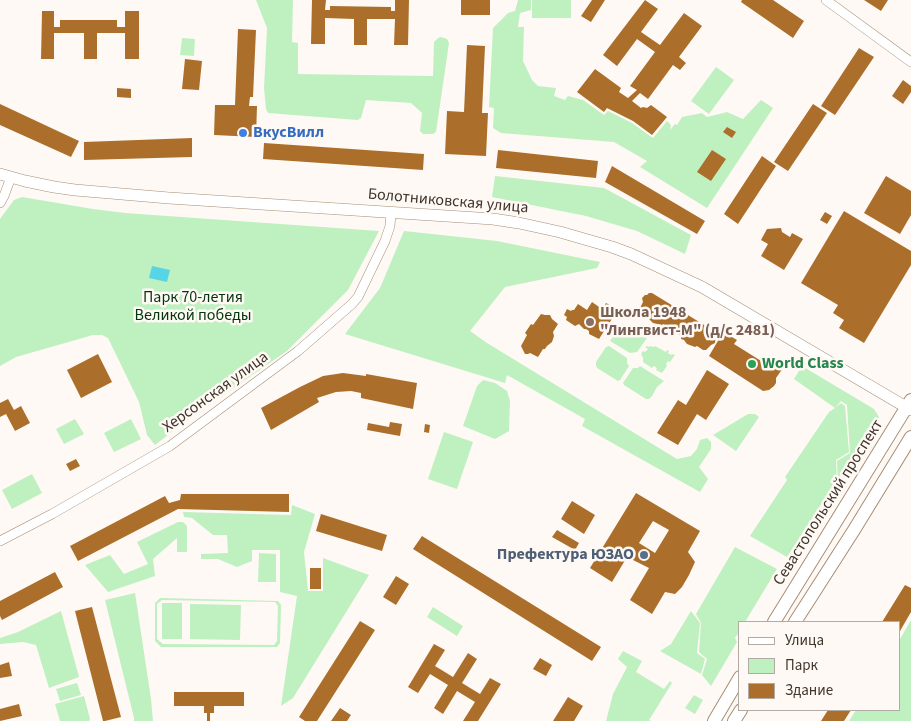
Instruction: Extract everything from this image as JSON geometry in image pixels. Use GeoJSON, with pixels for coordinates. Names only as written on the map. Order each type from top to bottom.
{"type":"FeatureCollection","features":[{"type":"Feature","properties":{"kind":"main road","name":"Севастопольский проспект"},"geometry":{"type":"LineString","coordinates":[[775,621],[910,406]]}},
{"type":"Feature","properties":{"kind":"main road"},"geometry":{"type":"LineString","coordinates":[[796,621],[911,436]]}},
{"type":"Feature","properties":{"kind":"main road"},"geometry":{"type":"LineString","coordinates":[[714,721],[738,681]]}},
{"type":"Feature","properties":{"kind":"street"},"geometry":{"type":"LineString","coordinates":[[826,0],[911,62]]}},
{"type":"Feature","properties":{"kind":"street"},"geometry":{"type":"LineString","coordinates":[[0,203],[4,196],[5,175]]}},
{"type":"Feature","properties":{"kind":"street","name":"Болотниковская улица"},"geometry":{"type":"LineString","coordinates":[[5,175],[54,187],[107,193],[493,219],[583,238],[631,254],[682,277],[910,406]]}},
{"type":"Feature","properties":{"kind":"street","name":"Херсонская улица"},"geometry":{"type":"LineString","coordinates":[[0,541],[170,446],[298,351],[358,297],[386,241],[391,213]]}},
{"type":"Feature","properties":{"kind":"green space"},"geometry":{"type":"Polygon","coordinates":[[[256,0],[293,0],[292,42],[298,43],[298,74],[433,76],[434,42],[441,37],[447,39],[449,43],[436,132],[433,134],[423,134],[420,131],[422,113],[411,103],[366,100],[361,118],[358,120],[268,113],[264,88],[267,28],[256,0]]]}},
{"type":"Feature","properties":{"kind":"green space"},"geometry":{"type":"Polygon","coordinates":[[[518,0],[531,0],[531,10],[520,13],[518,27],[524,27],[523,61],[532,80],[538,86],[556,88],[554,96],[565,100],[568,96],[583,100],[604,115],[608,111],[632,123],[653,138],[667,121],[671,125],[670,130],[675,124],[677,125],[682,117],[702,113],[707,117],[727,112],[743,119],[761,100],[773,108],[707,208],[640,167],[647,161],[614,142],[501,133],[493,128],[494,108],[489,107],[493,28],[508,13],[515,11],[518,0]]]}},
{"type":"Feature","properties":{"kind":"green space"},"geometry":{"type":"Polygon","coordinates":[[[532,0],[571,0],[571,18],[532,18],[532,0]]]}},
{"type":"Feature","properties":{"kind":"green space"},"geometry":{"type":"Polygon","coordinates":[[[182,38],[195,39],[194,56],[180,55],[182,38]]]}},
{"type":"Feature","properties":{"kind":"green space"},"geometry":{"type":"Polygon","coordinates":[[[716,67],[734,80],[709,114],[691,101],[716,67]]]}},
{"type":"Feature","properties":{"kind":"green space"},"geometry":{"type":"Polygon","coordinates":[[[495,176],[604,188],[691,235],[685,254],[637,231],[586,216],[492,197],[495,176]]]}},
{"type":"Feature","properties":{"kind":"green space","name":"Парк 70-летия Великой победы"},"geometry":{"type":"Polygon","coordinates":[[[22,197],[125,213],[379,231],[348,290],[287,351],[194,415],[155,445],[147,435],[139,402],[108,338],[102,335],[93,335],[16,357],[0,366],[0,219],[14,200],[22,197]]]}},
{"type":"Feature","properties":{"kind":"green space"},"geometry":{"type":"Polygon","coordinates":[[[404,231],[497,241],[600,262],[597,268],[505,287],[470,331],[677,459],[691,456],[697,449],[700,440],[707,438],[711,442],[711,449],[699,467],[708,479],[700,492],[582,426],[585,419],[507,375],[505,383],[345,334],[380,288],[404,231]]]}},
{"type":"Feature","properties":{"kind":"green space"},"geometry":{"type":"Polygon","coordinates":[[[623,324],[647,338],[637,352],[630,353],[610,341],[623,324]]]}},
{"type":"Feature","properties":{"kind":"green space"},"geometry":{"type":"Polygon","coordinates":[[[609,346],[627,358],[629,366],[618,381],[597,368],[596,365],[606,347],[609,346]]]}},
{"type":"Feature","properties":{"kind":"green space"},"geometry":{"type":"Polygon","coordinates":[[[655,346],[666,352],[667,350],[669,351],[668,353],[671,355],[675,355],[670,362],[668,361],[662,373],[656,370],[657,368],[654,366],[652,368],[643,362],[641,354],[648,349],[645,347],[655,346]]]}},
{"type":"Feature","properties":{"kind":"green space"},"geometry":{"type":"Polygon","coordinates":[[[640,366],[664,381],[657,387],[649,399],[646,399],[623,383],[633,368],[640,366]]]}},
{"type":"Feature","properties":{"kind":"green space"},"geometry":{"type":"Polygon","coordinates":[[[802,366],[874,409],[879,417],[838,480],[837,461],[850,453],[847,405],[841,401],[835,408],[794,379],[802,366]]]}},
{"type":"Feature","properties":{"kind":"green space"},"geometry":{"type":"Polygon","coordinates":[[[483,380],[495,383],[507,391],[510,401],[509,431],[495,439],[463,426],[477,386],[483,380]]]}},
{"type":"Feature","properties":{"kind":"green space"},"geometry":{"type":"Polygon","coordinates":[[[841,403],[845,406],[849,452],[836,460],[837,480],[787,557],[750,536],[787,480],[785,477],[829,412],[841,403]]]}},
{"type":"Feature","properties":{"kind":"green space"},"geometry":{"type":"Polygon","coordinates":[[[748,414],[755,414],[759,417],[736,451],[713,435],[748,414]]]}},
{"type":"Feature","properties":{"kind":"green space"},"geometry":{"type":"Polygon","coordinates":[[[75,419],[84,434],[64,444],[56,429],[75,419]]]}},
{"type":"Feature","properties":{"kind":"green space"},"geometry":{"type":"Polygon","coordinates":[[[131,419],[141,439],[114,452],[104,433],[131,419]]]}},
{"type":"Feature","properties":{"kind":"green space"},"geometry":{"type":"Polygon","coordinates":[[[444,432],[473,442],[457,489],[428,479],[444,432]]]}},
{"type":"Feature","properties":{"kind":"green space"},"geometry":{"type":"Polygon","coordinates":[[[32,474],[42,493],[12,509],[2,490],[32,474]]]}},
{"type":"Feature","properties":{"kind":"green space"},"geometry":{"type":"Polygon","coordinates":[[[292,505],[315,514],[304,552],[308,591],[323,591],[323,558],[369,575],[293,698],[281,706],[297,596],[280,592],[280,550],[252,550],[252,561],[237,567],[218,559],[201,559],[201,554],[228,553],[227,535],[213,535],[192,518],[184,517],[183,512],[291,515],[292,505]]]}},
{"type":"Feature","properties":{"kind":"green space"},"geometry":{"type":"Polygon","coordinates":[[[178,522],[183,522],[187,526],[187,552],[177,552],[177,538],[153,559],[155,576],[108,592],[85,565],[110,555],[124,574],[148,564],[137,542],[178,522]]]}},
{"type":"Feature","properties":{"kind":"green space"},"geometry":{"type":"Polygon","coordinates":[[[735,547],[777,569],[746,621],[738,621],[738,634],[735,638],[737,642],[711,686],[702,675],[707,659],[699,652],[701,623],[696,614],[735,547]]]}},
{"type":"Feature","properties":{"kind":"green space"},"geometry":{"type":"Polygon","coordinates":[[[259,553],[276,554],[276,582],[258,582],[259,553]]]}},
{"type":"Feature","properties":{"kind":"green space"},"geometry":{"type":"Polygon","coordinates":[[[135,593],[153,721],[134,721],[105,600],[135,593]]]}},
{"type":"Feature","properties":{"kind":"green space"},"geometry":{"type":"Polygon","coordinates":[[[160,598],[278,601],[281,605],[280,643],[277,647],[161,647],[155,641],[155,603],[160,598]],[[162,600],[157,604],[157,639],[163,644],[274,645],[277,641],[278,606],[275,602],[162,600]]]}},
{"type":"Feature","properties":{"kind":"green space"},"geometry":{"type":"Polygon","coordinates":[[[162,603],[182,603],[182,639],[162,639],[162,603]]]}},
{"type":"Feature","properties":{"kind":"green space"},"geometry":{"type":"Polygon","coordinates":[[[190,604],[241,605],[240,640],[190,639],[190,604]]]}},
{"type":"Feature","properties":{"kind":"green space"},"geometry":{"type":"Polygon","coordinates":[[[433,607],[463,626],[457,636],[427,617],[433,607]]]}},
{"type":"Feature","properties":{"kind":"green space"},"geometry":{"type":"Polygon","coordinates":[[[61,611],[79,677],[49,688],[36,645],[23,642],[0,644],[0,638],[18,632],[61,611]]]}},
{"type":"Feature","properties":{"kind":"green space"},"geometry":{"type":"Polygon","coordinates":[[[691,611],[700,623],[697,653],[705,659],[701,674],[660,651],[671,644],[691,611]]]}},
{"type":"Feature","properties":{"kind":"green space"},"geometry":{"type":"Polygon","coordinates":[[[911,620],[911,721],[849,721],[855,711],[901,711],[901,637],[911,620]]]}},
{"type":"Feature","properties":{"kind":"green space"},"geometry":{"type":"Polygon","coordinates":[[[623,651],[642,661],[636,672],[664,689],[670,681],[672,683],[649,720],[651,721],[606,721],[613,694],[627,667],[618,659],[623,651]]]}},
{"type":"Feature","properties":{"kind":"green space"},"geometry":{"type":"Polygon","coordinates":[[[77,683],[81,695],[60,701],[56,689],[77,683]]]}},
{"type":"Feature","properties":{"kind":"green space"},"geometry":{"type":"Polygon","coordinates":[[[694,695],[703,700],[695,714],[685,708],[694,695]]]}},
{"type":"Feature","properties":{"kind":"green space"},"geometry":{"type":"Polygon","coordinates":[[[84,696],[89,721],[60,721],[55,704],[84,696]]]}},
{"type":"Feature","properties":{"kind":"water"},"geometry":{"type":"Polygon","coordinates":[[[152,266],[170,270],[167,282],[149,278],[152,266]]]}},
{"type":"Feature","properties":{"kind":"building"},"geometry":{"type":"Polygon","coordinates":[[[312,0],[326,0],[325,10],[330,10],[330,6],[391,7],[391,11],[395,11],[395,0],[409,0],[408,45],[394,45],[395,19],[367,19],[367,45],[354,45],[354,19],[325,18],[325,44],[311,44],[312,0]]]}},
{"type":"Feature","properties":{"kind":"building"},"geometry":{"type":"Polygon","coordinates":[[[461,0],[490,0],[490,15],[461,15],[461,0]]]}},
{"type":"Feature","properties":{"kind":"building"},"geometry":{"type":"Polygon","coordinates":[[[592,0],[605,0],[591,22],[581,16],[592,0]]]}},
{"type":"Feature","properties":{"kind":"building"},"geometry":{"type":"Polygon","coordinates":[[[645,0],[658,9],[641,32],[660,45],[684,13],[702,26],[679,57],[686,63],[680,70],[673,65],[648,99],[640,93],[632,101],[641,108],[647,108],[651,105],[667,117],[652,135],[633,121],[607,108],[604,112],[577,92],[595,69],[621,88],[619,92],[628,98],[637,90],[630,86],[655,52],[637,39],[617,66],[603,55],[645,0]]]}},
{"type":"Feature","properties":{"kind":"building"},"geometry":{"type":"Polygon","coordinates":[[[742,0],[773,0],[804,21],[793,38],[741,2],[742,0]]]}},
{"type":"Feature","properties":{"kind":"building"},"geometry":{"type":"Polygon","coordinates":[[[864,0],[888,0],[881,11],[864,0]]]}},
{"type":"Feature","properties":{"kind":"building"},"geometry":{"type":"Polygon","coordinates":[[[42,11],[54,11],[54,27],[60,27],[60,20],[117,20],[117,27],[125,27],[125,11],[139,11],[139,59],[125,59],[125,33],[97,33],[97,59],[84,59],[84,33],[54,33],[54,59],[41,59],[42,11]]]}},
{"type":"Feature","properties":{"kind":"building"},"geometry":{"type":"Polygon","coordinates":[[[238,29],[256,30],[253,97],[250,97],[249,106],[257,106],[256,137],[214,135],[215,105],[235,105],[238,29]]]}},
{"type":"Feature","properties":{"kind":"building"},"geometry":{"type":"Polygon","coordinates":[[[467,45],[485,46],[482,113],[488,113],[486,156],[445,154],[447,111],[464,112],[467,45]]]}},
{"type":"Feature","properties":{"kind":"building"},"geometry":{"type":"Polygon","coordinates":[[[859,48],[874,57],[835,115],[821,106],[859,48]]]}},
{"type":"Feature","properties":{"kind":"building"},"geometry":{"type":"Polygon","coordinates":[[[185,59],[202,61],[199,90],[182,89],[185,59]]]}},
{"type":"Feature","properties":{"kind":"building"},"geometry":{"type":"Polygon","coordinates":[[[903,80],[911,86],[911,92],[903,104],[892,96],[903,80]]]}},
{"type":"Feature","properties":{"kind":"building"},"geometry":{"type":"Polygon","coordinates":[[[117,88],[131,89],[131,98],[117,97],[117,88]]]}},
{"type":"Feature","properties":{"kind":"building"},"geometry":{"type":"Polygon","coordinates":[[[0,104],[79,141],[71,157],[0,125],[0,104]]]}},
{"type":"Feature","properties":{"kind":"building"},"geometry":{"type":"Polygon","coordinates":[[[813,104],[827,113],[788,171],[774,162],[813,104]]]}},
{"type":"Feature","properties":{"kind":"building"},"geometry":{"type":"Polygon","coordinates":[[[727,127],[736,132],[732,138],[723,132],[727,127]]]}},
{"type":"Feature","properties":{"kind":"building"},"geometry":{"type":"Polygon","coordinates":[[[192,138],[192,157],[84,160],[84,142],[192,138]]]}},
{"type":"Feature","properties":{"kind":"building"},"geometry":{"type":"Polygon","coordinates":[[[264,143],[424,154],[423,170],[263,159],[264,143]]]}},
{"type":"Feature","properties":{"kind":"building"},"geometry":{"type":"Polygon","coordinates":[[[498,150],[598,161],[596,178],[496,168],[498,150]]]}},
{"type":"Feature","properties":{"kind":"building"},"geometry":{"type":"Polygon","coordinates":[[[712,150],[726,159],[711,181],[697,172],[712,150]]]}},
{"type":"Feature","properties":{"kind":"building"},"geometry":{"type":"Polygon","coordinates":[[[762,156],[776,166],[738,224],[724,214],[762,156]]]}},
{"type":"Feature","properties":{"kind":"building"},"geometry":{"type":"Polygon","coordinates":[[[612,166],[705,221],[697,234],[605,182],[612,166]]]}},
{"type":"Feature","properties":{"kind":"building"},"geometry":{"type":"Polygon","coordinates":[[[886,176],[911,191],[911,215],[900,234],[864,213],[886,176]]]}},
{"type":"Feature","properties":{"kind":"building"},"geometry":{"type":"Polygon","coordinates":[[[844,211],[911,251],[911,265],[864,343],[839,328],[844,320],[833,313],[838,305],[801,283],[844,211]]]}},
{"type":"Feature","properties":{"kind":"building"},"geometry":{"type":"Polygon","coordinates":[[[825,212],[832,216],[827,224],[820,220],[825,212]]]}},
{"type":"Feature","properties":{"kind":"building"},"geometry":{"type":"Polygon","coordinates":[[[781,228],[782,232],[790,237],[792,233],[803,239],[784,270],[761,256],[768,244],[761,240],[767,229],[781,228]]]}},
{"type":"Feature","properties":{"kind":"building"},"geometry":{"type":"Polygon","coordinates":[[[652,293],[714,331],[716,333],[715,343],[706,350],[703,350],[697,346],[687,344],[681,339],[681,336],[663,324],[653,323],[640,308],[643,302],[642,298],[652,293]]]}},
{"type":"Feature","properties":{"kind":"building","name":"Школа 1948 \"Лингвист-М\" (д/с 2481)"},"geometry":{"type":"Polygon","coordinates":[[[592,302],[602,309],[606,303],[617,309],[599,339],[589,334],[589,331],[579,324],[575,326],[566,320],[567,317],[564,315],[567,309],[574,310],[578,304],[587,310],[592,302]]]}},
{"type":"Feature","properties":{"kind":"building"},"geometry":{"type":"Polygon","coordinates":[[[541,314],[550,315],[558,324],[553,332],[552,342],[543,349],[538,357],[530,353],[525,354],[521,346],[527,335],[525,333],[541,314]]]}},
{"type":"Feature","properties":{"kind":"building"},"geometry":{"type":"Polygon","coordinates":[[[725,333],[737,340],[734,344],[774,369],[777,364],[783,368],[776,378],[774,386],[769,390],[763,391],[709,356],[722,334],[725,333]]]}},
{"type":"Feature","properties":{"kind":"building"},"geometry":{"type":"Polygon","coordinates":[[[98,354],[112,382],[81,398],[67,370],[98,354]]]}},
{"type":"Feature","properties":{"kind":"building"},"geometry":{"type":"Polygon","coordinates":[[[707,370],[729,384],[706,420],[697,414],[678,445],[657,433],[678,400],[686,405],[707,370]]]}},
{"type":"Feature","properties":{"kind":"building"},"geometry":{"type":"Polygon","coordinates":[[[343,373],[366,376],[366,374],[417,383],[413,409],[361,398],[361,393],[351,391],[336,392],[317,398],[319,402],[271,430],[261,408],[323,376],[343,373]]]}},
{"type":"Feature","properties":{"kind":"building"},"geometry":{"type":"Polygon","coordinates":[[[8,399],[14,410],[21,406],[30,423],[15,431],[6,414],[0,417],[0,403],[8,399]]]}},
{"type":"Feature","properties":{"kind":"building"},"geometry":{"type":"Polygon","coordinates":[[[390,422],[402,424],[400,436],[367,430],[368,423],[389,427],[390,422]]]}},
{"type":"Feature","properties":{"kind":"building"},"geometry":{"type":"Polygon","coordinates":[[[425,424],[430,425],[429,433],[424,432],[425,424]]]}},
{"type":"Feature","properties":{"kind":"building"},"geometry":{"type":"Polygon","coordinates":[[[76,459],[80,466],[70,471],[66,464],[76,459]]]}},
{"type":"Feature","properties":{"kind":"building","name":"Префектура ЮЗАО"},"geometry":{"type":"Polygon","coordinates":[[[636,493],[700,531],[688,552],[695,562],[689,575],[675,594],[665,592],[652,614],[630,600],[649,568],[627,557],[612,582],[590,568],[636,493]],[[653,521],[639,543],[655,553],[669,530],[653,521]]]}},
{"type":"Feature","properties":{"kind":"building"},"geometry":{"type":"Polygon","coordinates":[[[181,494],[289,494],[289,512],[178,509],[78,561],[70,546],[165,496],[169,503],[180,500],[181,494]]]}},
{"type":"Feature","properties":{"kind":"building"},"geometry":{"type":"Polygon","coordinates":[[[572,501],[595,515],[584,534],[561,519],[572,501]]]}},
{"type":"Feature","properties":{"kind":"building"},"geometry":{"type":"Polygon","coordinates":[[[321,514],[387,535],[382,551],[316,531],[321,514]]]}},
{"type":"Feature","properties":{"kind":"building"},"geometry":{"type":"Polygon","coordinates":[[[557,530],[579,543],[575,550],[552,537],[557,530]]]}},
{"type":"Feature","properties":{"kind":"building"},"geometry":{"type":"Polygon","coordinates":[[[422,536],[601,647],[592,661],[413,549],[422,536]]]}},
{"type":"Feature","properties":{"kind":"building"},"geometry":{"type":"Polygon","coordinates":[[[310,568],[321,568],[321,589],[310,589],[310,568]]]}},
{"type":"Feature","properties":{"kind":"building"},"geometry":{"type":"Polygon","coordinates":[[[55,572],[63,587],[2,620],[0,616],[0,601],[55,572]]]}},
{"type":"Feature","properties":{"kind":"building"},"geometry":{"type":"Polygon","coordinates":[[[396,576],[409,584],[396,605],[383,597],[396,576]]]}},
{"type":"Feature","properties":{"kind":"building"},"geometry":{"type":"Polygon","coordinates":[[[905,585],[911,588],[911,612],[901,629],[901,621],[883,621],[905,585]]]}},
{"type":"Feature","properties":{"kind":"building"},"geometry":{"type":"Polygon","coordinates":[[[92,607],[121,717],[105,721],[103,721],[75,611],[92,607]]]}},
{"type":"Feature","properties":{"kind":"building"},"geometry":{"type":"Polygon","coordinates":[[[360,621],[375,630],[317,721],[305,721],[299,717],[360,621]]]}},
{"type":"Feature","properties":{"kind":"building"},"geometry":{"type":"Polygon","coordinates":[[[434,644],[445,650],[435,666],[453,677],[468,653],[477,659],[462,683],[480,694],[490,678],[501,684],[478,721],[463,721],[475,702],[457,691],[443,714],[434,708],[448,685],[430,674],[418,693],[408,687],[434,644]]]}},
{"type":"Feature","properties":{"kind":"building"},"geometry":{"type":"Polygon","coordinates":[[[540,658],[552,665],[546,676],[533,669],[540,658]]]}},
{"type":"Feature","properties":{"kind":"building"},"geometry":{"type":"Polygon","coordinates":[[[9,662],[12,676],[0,678],[0,665],[9,662]]]}},
{"type":"Feature","properties":{"kind":"building"},"geometry":{"type":"Polygon","coordinates":[[[174,692],[244,692],[244,706],[214,706],[214,713],[210,713],[210,721],[207,721],[207,713],[204,713],[204,706],[174,706],[174,692]]]}},
{"type":"Feature","properties":{"kind":"building"},"geometry":{"type":"Polygon","coordinates":[[[568,697],[583,706],[574,721],[553,721],[568,697]]]}},
{"type":"Feature","properties":{"kind":"building"},"geometry":{"type":"Polygon","coordinates":[[[19,704],[22,716],[0,721],[0,709],[19,704]]]}},
{"type":"Feature","properties":{"kind":"building"},"geometry":{"type":"Polygon","coordinates":[[[340,708],[351,715],[347,721],[331,721],[340,708]]]}},
{"type":"Feature","properties":{"kind":"building"},"geometry":{"type":"Polygon","coordinates":[[[827,711],[850,711],[844,721],[821,721],[827,711]]]}},
{"type":"Feature","properties":{"kind":"place","name":"ВкусВилл"},"geometry":{"type":"Point","coordinates":[243,133]}},
{"type":"Feature","properties":{"kind":"place","name":"Школа 1948 \"Лингвист-М\" (д/с 2481)"},"geometry":{"type":"Point","coordinates":[590,322]}},
{"type":"Feature","properties":{"kind":"place","name":"World Class"},"geometry":{"type":"Point","coordinates":[752,364]}},
{"type":"Feature","properties":{"kind":"place","name":"Префектура ЮЗАО"},"geometry":{"type":"Point","coordinates":[644,555]}}]}
